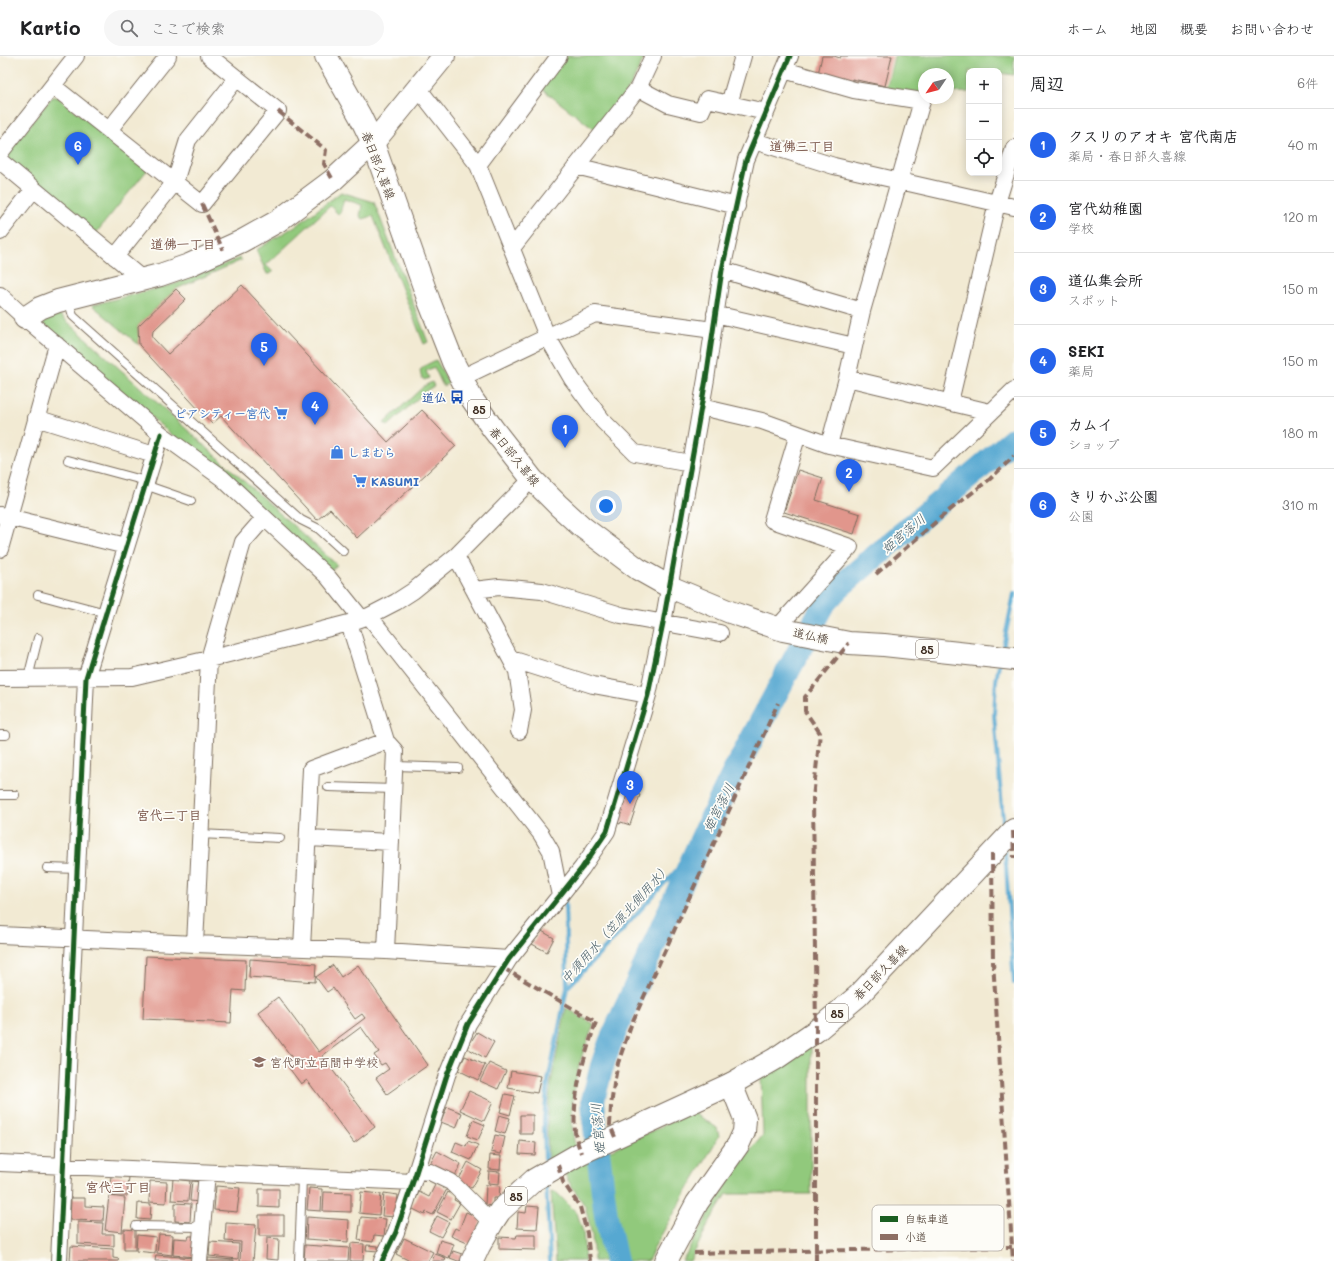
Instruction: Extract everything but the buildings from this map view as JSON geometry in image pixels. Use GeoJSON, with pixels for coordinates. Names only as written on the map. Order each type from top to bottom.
{"type":"FeatureCollection","features":[{"type":"Feature","properties":{"kind":"main road","name":"春日部久喜線"},"geometry":{"type":"LineString","coordinates":[[326,56],[360,116],[373,143],[429,301],[453,362],[472,399],[532,479],[581,526],[638,569],[670,587],[730,612],[781,629]]}},
{"type":"Feature","properties":{"kind":"main road"},"geometry":{"type":"LineString","coordinates":[[25,318],[40,308],[68,298],[189,265],[242,241],[278,221],[333,180],[373,143],[444,56]]}},
{"type":"Feature","properties":{"kind":"main road","name":"道仏橋"},"geometry":{"type":"LineString","coordinates":[[781,629],[839,641],[1014,659]]}},
{"type":"Feature","properties":{"kind":"main road","name":"春日部久喜線"},"geometry":{"type":"LineString","coordinates":[[492,1223],[500,1211],[534,1180],[581,1153],[731,1084],[775,1059],[816,1031],[858,996],[1014,830]]}},
{"type":"Feature","properties":{"kind":"main road"},"geometry":{"type":"LineString","coordinates":[[666,1261],[697,1203],[738,1145],[744,1132],[744,1119],[731,1084]]}},
{"type":"Feature","properties":{"kind":"main road","name":"85"},"geometry":{"type":"LineString","coordinates":[[472,1261],[478,1246],[492,1223]]}},
{"type":"Feature","properties":{"kind":"street"},"geometry":{"type":"LineString","coordinates":[[0,153],[76,56]]}},
{"type":"Feature","properties":{"kind":"street"},"geometry":{"type":"LineString","coordinates":[[109,130],[168,56]]}},
{"type":"Feature","properties":{"kind":"street"},"geometry":{"type":"LineString","coordinates":[[53,86],[202,204],[278,111],[209,56]]}},
{"type":"Feature","properties":{"kind":"street"},"geometry":{"type":"LineString","coordinates":[[478,165],[559,56]]}},
{"type":"Feature","properties":{"kind":"street"},"geometry":{"type":"LineString","coordinates":[[512,248],[638,88],[653,56]]}},
{"type":"Feature","properties":{"kind":"street"},"geometry":{"type":"LineString","coordinates":[[729,104],[742,56]]}},
{"type":"Feature","properties":{"kind":"street"},"geometry":{"type":"LineString","coordinates":[[382,1261],[396,1232],[447,1075],[468,1024],[509,959],[582,868],[607,831],[648,695],[663,623],[701,407],[722,270],[746,160],[787,63],[854,90],[922,101],[862,311],[847,378],[829,445]]}},
{"type":"Feature","properties":{"kind":"street"},"geometry":{"type":"LineString","coordinates":[[116,257],[175,182],[188,140],[237,78]]}},
{"type":"Feature","properties":{"kind":"street"},"geometry":{"type":"LineString","coordinates":[[418,88],[478,165],[547,336],[572,379],[599,415],[635,453],[691,463]]}},
{"type":"Feature","properties":{"kind":"street"},"geometry":{"type":"LineString","coordinates":[[638,88],[668,104],[701,112],[707,99],[766,112]]}},
{"type":"Feature","properties":{"kind":"street"},"geometry":{"type":"LineString","coordinates":[[754,141],[834,166],[1014,207]]}},
{"type":"Feature","properties":{"kind":"street"},"geometry":{"type":"LineString","coordinates":[[950,402],[997,203],[1014,148]]}},
{"type":"Feature","properties":{"kind":"street"},"geometry":{"type":"LineString","coordinates":[[0,161],[33,190],[142,279]]}},
{"type":"Feature","properties":{"kind":"street"},"geometry":{"type":"LineString","coordinates":[[576,166],[737,206]]}},
{"type":"Feature","properties":{"kind":"street"},"geometry":{"type":"LineString","coordinates":[[0,232],[33,190]]}},
{"type":"Feature","properties":{"kind":"street"},"geometry":{"type":"LineString","coordinates":[[722,270],[862,311]]}},
{"type":"Feature","properties":{"kind":"street"},"geometry":{"type":"LineString","coordinates":[[0,296],[161,434],[222,478],[328,577],[360,619],[541,834],[551,851],[560,896]]}},
{"type":"Feature","properties":{"kind":"street"},"geometry":{"type":"LineString","coordinates":[[461,378],[595,314],[714,322],[854,346]]}},
{"type":"Feature","properties":{"kind":"street"},"geometry":{"type":"LineString","coordinates":[[0,550],[4,516],[36,418],[57,345]]}},
{"type":"Feature","properties":{"kind":"street"},"geometry":{"type":"LineString","coordinates":[[847,378],[990,412]]}},
{"type":"Feature","properties":{"kind":"street"},"geometry":{"type":"LineString","coordinates":[[701,407],[762,421],[829,445],[933,468],[1014,390]]}},
{"type":"Feature","properties":{"kind":"street"},"geometry":{"type":"LineString","coordinates":[[36,418],[154,456]]}},
{"type":"Feature","properties":{"kind":"street"},"geometry":{"type":"LineString","coordinates":[[59,1261],[86,678],[161,434]]}},
{"type":"Feature","properties":{"kind":"street"},"geometry":{"type":"LineString","coordinates":[[781,629],[850,547],[772,520],[798,434]]}},
{"type":"Feature","properties":{"kind":"street"},"geometry":{"type":"LineString","coordinates":[[0,678],[132,677],[209,659],[360,619],[396,602],[413,591],[456,556],[532,479]]}},
{"type":"Feature","properties":{"kind":"street"},"geometry":{"type":"LineString","coordinates":[[4,516],[126,546]]}},
{"type":"Feature","properties":{"kind":"street"},"geometry":{"type":"LineString","coordinates":[[195,944],[209,659],[243,542],[264,518]]}},
{"type":"Feature","properties":{"kind":"street"},"geometry":{"type":"LineString","coordinates":[[456,556],[517,671],[523,710],[519,731]]}},
{"type":"Feature","properties":{"kind":"street"},"geometry":{"type":"LineString","coordinates":[[474,590],[499,587],[542,591],[621,615],[720,633]]}},
{"type":"Feature","properties":{"kind":"street"},"geometry":{"type":"LineString","coordinates":[[360,619],[386,741],[396,751],[386,952]]}},
{"type":"Feature","properties":{"kind":"street"},"geometry":{"type":"LineString","coordinates":[[511,659],[593,685],[648,695]]}},
{"type":"Feature","properties":{"kind":"street"},"geometry":{"type":"LineString","coordinates":[[302,948],[311,769],[386,741]]}},
{"type":"Feature","properties":{"kind":"street"},"geometry":{"type":"LineString","coordinates":[[308,838],[391,842]]}},
{"type":"Feature","properties":{"kind":"street"},"geometry":{"type":"LineString","coordinates":[[0,935],[302,948],[509,959]]}},
{"type":"Feature","properties":{"kind":"street"},"geometry":{"type":"LineString","coordinates":[[0,1163],[302,1177],[415,1176],[430,1172],[450,1182],[492,1223]]}},
{"type":"Feature","properties":{"kind":"street"},"geometry":{"type":"LineString","coordinates":[[199,1261],[207,1173]]}},
{"type":"Feature","properties":{"kind":"lane"},"geometry":{"type":"LineString","coordinates":[[68,298],[73,316],[301,520],[319,529],[343,551]]}},
{"type":"Feature","properties":{"kind":"lane"},"geometry":{"type":"LineString","coordinates":[[68,460],[146,483],[191,500]]}},
{"type":"Feature","properties":{"kind":"lane"},"geometry":{"type":"LineString","coordinates":[[38,595],[106,613]]}},
{"type":"Feature","properties":{"kind":"lane"},"geometry":{"type":"LineString","coordinates":[[28,678],[38,638]]}},
{"type":"Feature","properties":{"kind":"lane"},"geometry":{"type":"LineString","coordinates":[[395,766],[458,768]]}},
{"type":"Feature","properties":{"kind":"lane"},"geometry":{"type":"LineString","coordinates":[[328,787],[394,789]]}},
{"type":"Feature","properties":{"kind":"lane"},"geometry":{"type":"LineString","coordinates":[[0,795],[14,795]]}},
{"type":"Feature","properties":{"kind":"lane"},"geometry":{"type":"LineString","coordinates":[[200,834],[280,838]]}},
{"type":"Feature","properties":{"kind":"lane"},"geometry":{"type":"LineString","coordinates":[[47,868],[78,869]]}},
{"type":"Feature","properties":{"kind":"lane"},"geometry":{"type":"LineString","coordinates":[[299,1261],[302,1177]]}},
{"type":"Feature","properties":{"kind":"lane"},"geometry":{"type":"LineString","coordinates":[[136,1226],[202,1227]]}},
{"type":"Feature","properties":{"kind":"green space"},"geometry":{"type":"Polygon","coordinates":[[[567,56],[645,56],[630,87],[596,131],[542,89],[567,56]]]}},
{"type":"Feature","properties":{"kind":"green space"},"geometry":{"type":"Polygon","coordinates":[[[894,56],[1014,56],[1014,75],[1002,73],[1002,68],[966,68],[966,92],[954,93],[954,68],[918,68],[918,93],[886,90],[894,56]]]}},
{"type":"Feature","properties":{"kind":"green space"},"geometry":{"type":"Polygon","coordinates":[[[52,97],[58,97],[148,169],[96,233],[8,161],[8,153],[52,97]]]}},
{"type":"Feature","properties":{"kind":"green space"},"geometry":{"type":"Polygon","coordinates":[[[341,192],[374,202],[428,342],[424,344],[373,216],[363,219],[360,216],[362,205],[344,199],[340,213],[338,214],[330,206],[266,265],[273,272],[267,274],[256,250],[300,223],[341,192]]]}},
{"type":"Feature","properties":{"kind":"green space"},"geometry":{"type":"Polygon","coordinates":[[[240,258],[242,260],[176,289],[138,326],[139,345],[92,305],[175,284],[240,258]]]}},
{"type":"Feature","properties":{"kind":"green space"},"geometry":{"type":"Polygon","coordinates":[[[59,314],[337,565],[330,571],[42,323],[45,318],[59,314]]]}},
{"type":"Feature","properties":{"kind":"green space"},"geometry":{"type":"Polygon","coordinates":[[[436,360],[449,383],[443,386],[434,367],[426,371],[429,378],[424,380],[421,376],[420,370],[436,360]]]}},
{"type":"Feature","properties":{"kind":"green space"},"geometry":{"type":"Polygon","coordinates":[[[432,382],[434,386],[427,390],[388,426],[384,423],[424,386],[432,382]]]}},
{"type":"Feature","properties":{"kind":"green space"},"geometry":{"type":"Polygon","coordinates":[[[566,1008],[594,1024],[582,1055],[574,1091],[572,1125],[575,1146],[548,1161],[547,1122],[551,1082],[566,1008]]]}},
{"type":"Feature","properties":{"kind":"green space"},"geometry":{"type":"Polygon","coordinates":[[[811,1046],[811,1194],[727,1194],[710,1221],[690,1261],[682,1261],[730,1180],[763,1135],[761,1078],[811,1046]]]}},
{"type":"Feature","properties":{"kind":"green space"},"geometry":{"type":"Polygon","coordinates":[[[693,1112],[717,1128],[719,1136],[656,1244],[648,1261],[623,1261],[612,1207],[606,1152],[693,1112]]]}},
{"type":"Feature","properties":{"kind":"green space"},"geometry":{"type":"Polygon","coordinates":[[[592,1158],[595,1193],[610,1261],[594,1261],[592,1235],[585,1206],[567,1179],[564,1171],[592,1158]]]}},
{"type":"Feature","properties":{"kind":"green space"},"geometry":{"type":"Polygon","coordinates":[[[551,1192],[557,1193],[577,1213],[583,1232],[585,1261],[556,1261],[551,1192]]]}},
{"type":"Feature","properties":{"kind":"waterway","name":"姫宮落川"},"geometry":{"type":"LineString","coordinates":[[616,1261],[606,1216],[593,1100],[610,1043],[707,827],[733,774],[825,602],[838,588],[1014,439]]}},
{"type":"Feature","properties":{"kind":"waterway"},"geometry":{"type":"LineString","coordinates":[[1002,652],[1014,594]]}},
{"type":"Feature","properties":{"kind":"waterway"},"geometry":{"type":"LineString","coordinates":[[999,664],[996,681],[994,714],[1004,831]]}},
{"type":"Feature","properties":{"kind":"waterway","name":"中須用水（笠原北側用水）"},"geometry":{"type":"LineString","coordinates":[[545,1165],[544,1121],[548,1081],[567,988],[617,936],[699,845]]}},
{"type":"Feature","properties":{"kind":"waterway"},"geometry":{"type":"LineString","coordinates":[[1005,851],[1014,983]]}},
{"type":"Feature","properties":{"kind":"waterway"},"geometry":{"type":"LineString","coordinates":[[565,897],[567,988]]}},
{"type":"Feature","properties":{"kind":"waterway","name":"中須用水（笠原北側用水）"},"geometry":{"type":"LineString","coordinates":[[546,1181],[550,1261]]}},
{"type":"Feature","properties":{"kind":"marked path"},"geometry":{"type":"LineString","coordinates":[[278,111],[326,150],[324,164],[333,180]]}},
{"type":"Feature","properties":{"kind":"marked path"},"geometry":{"type":"LineString","coordinates":[[202,204],[223,250]]}},
{"type":"Feature","properties":{"kind":"marked path"},"geometry":{"type":"LineString","coordinates":[[876,574],[946,513],[990,479],[1014,456]]}},
{"type":"Feature","properties":{"kind":"marked path"},"geometry":{"type":"LineString","coordinates":[[816,1261],[816,1031],[813,798],[820,733],[805,711],[805,697],[849,643]]}},
{"type":"Feature","properties":{"kind":"marked path"},"geometry":{"type":"LineString","coordinates":[[615,1137],[610,1125],[614,1084],[618,1063],[631,1025],[778,703]]}},
{"type":"Feature","properties":{"kind":"marked path"},"geometry":{"type":"LineString","coordinates":[[1013,831],[1014,858]]}},
{"type":"Feature","properties":{"kind":"marked path"},"geometry":{"type":"LineString","coordinates":[[992,853],[993,962],[1013,1261]]}},
{"type":"Feature","properties":{"kind":"marked path"},"geometry":{"type":"LineString","coordinates":[[503,968],[596,1022],[583,1063],[575,1104],[575,1132],[581,1153]]}},
{"type":"Feature","properties":{"kind":"marked path"},"geometry":{"type":"LineString","coordinates":[[558,1165],[563,1182],[580,1207],[587,1233],[590,1261]]}},
{"type":"Feature","properties":{"kind":"marked path"},"geometry":{"type":"LineString","coordinates":[[1004,1247],[1012,1247]]}},
{"type":"Feature","properties":{"kind":"marked path"},"geometry":{"type":"LineString","coordinates":[[694,1253],[872,1250]]}},
{"type":"Feature","properties":{"kind":"cycle path"},"geometry":{"type":"LineString","coordinates":[[382,1261],[396,1232],[447,1075],[468,1024],[509,959],[582,868],[607,831],[648,695],[663,623],[706,379],[722,270],[746,160],[790,56]]}},
{"type":"Feature","properties":{"kind":"cycle path"},"geometry":{"type":"LineString","coordinates":[[59,1261],[86,678],[161,434]]}},
{"type":"Feature","properties":{"kind":"place","name":"きりかぶ公園"},"geometry":{"type":"Point","coordinates":[78,165]}},
{"type":"Feature","properties":{"kind":"place","name":"カムイ"},"geometry":{"type":"Point","coordinates":[264,366]}},
{"type":"Feature","properties":{"kind":"place","name":"道仏"},"geometry":{"type":"Point","coordinates":[457,397]}},
{"type":"Feature","properties":{"kind":"place","name":"ピアシティー宮代"},"geometry":{"type":"Point","coordinates":[281,413]}},
{"type":"Feature","properties":{"kind":"place","name":"SEKI"},"geometry":{"type":"Point","coordinates":[315,425]}},
{"type":"Feature","properties":{"kind":"place","name":"クスリのアオキ 宮代南店"},"geometry":{"type":"Point","coordinates":[565,448]}},
{"type":"Feature","properties":{"kind":"place","name":"しまむら"},"geometry":{"type":"Point","coordinates":[337,452]}},
{"type":"Feature","properties":{"kind":"place","name":"KASUMI"},"geometry":{"type":"Point","coordinates":[360,481]}},
{"type":"Feature","properties":{"kind":"place","name":"宮代幼稚園"},"geometry":{"type":"Point","coordinates":[849,492]}},
{"type":"Feature","properties":{"kind":"place","name":"道仏集会所"},"geometry":{"type":"Point","coordinates":[630,804]}},
{"type":"Feature","properties":{"kind":"place","name":"宮代町立百間中学校"},"geometry":{"type":"Point","coordinates":[259,1062]}},
{"type":"Feature","properties":{"kind":"district","name":"道佛三丁目"},"geometry":{"type":"Point","coordinates":[802,145]}},
{"type":"Feature","properties":{"kind":"district","name":"道佛一丁目"},"geometry":{"type":"Point","coordinates":[183,243]}},
{"type":"Feature","properties":{"kind":"district","name":"宮代二丁目"},"geometry":{"type":"Point","coordinates":[169,814]}},
{"type":"Feature","properties":{"kind":"district","name":"宮代三丁目"},"geometry":{"type":"Point","coordinates":[118,1186]}}]}
